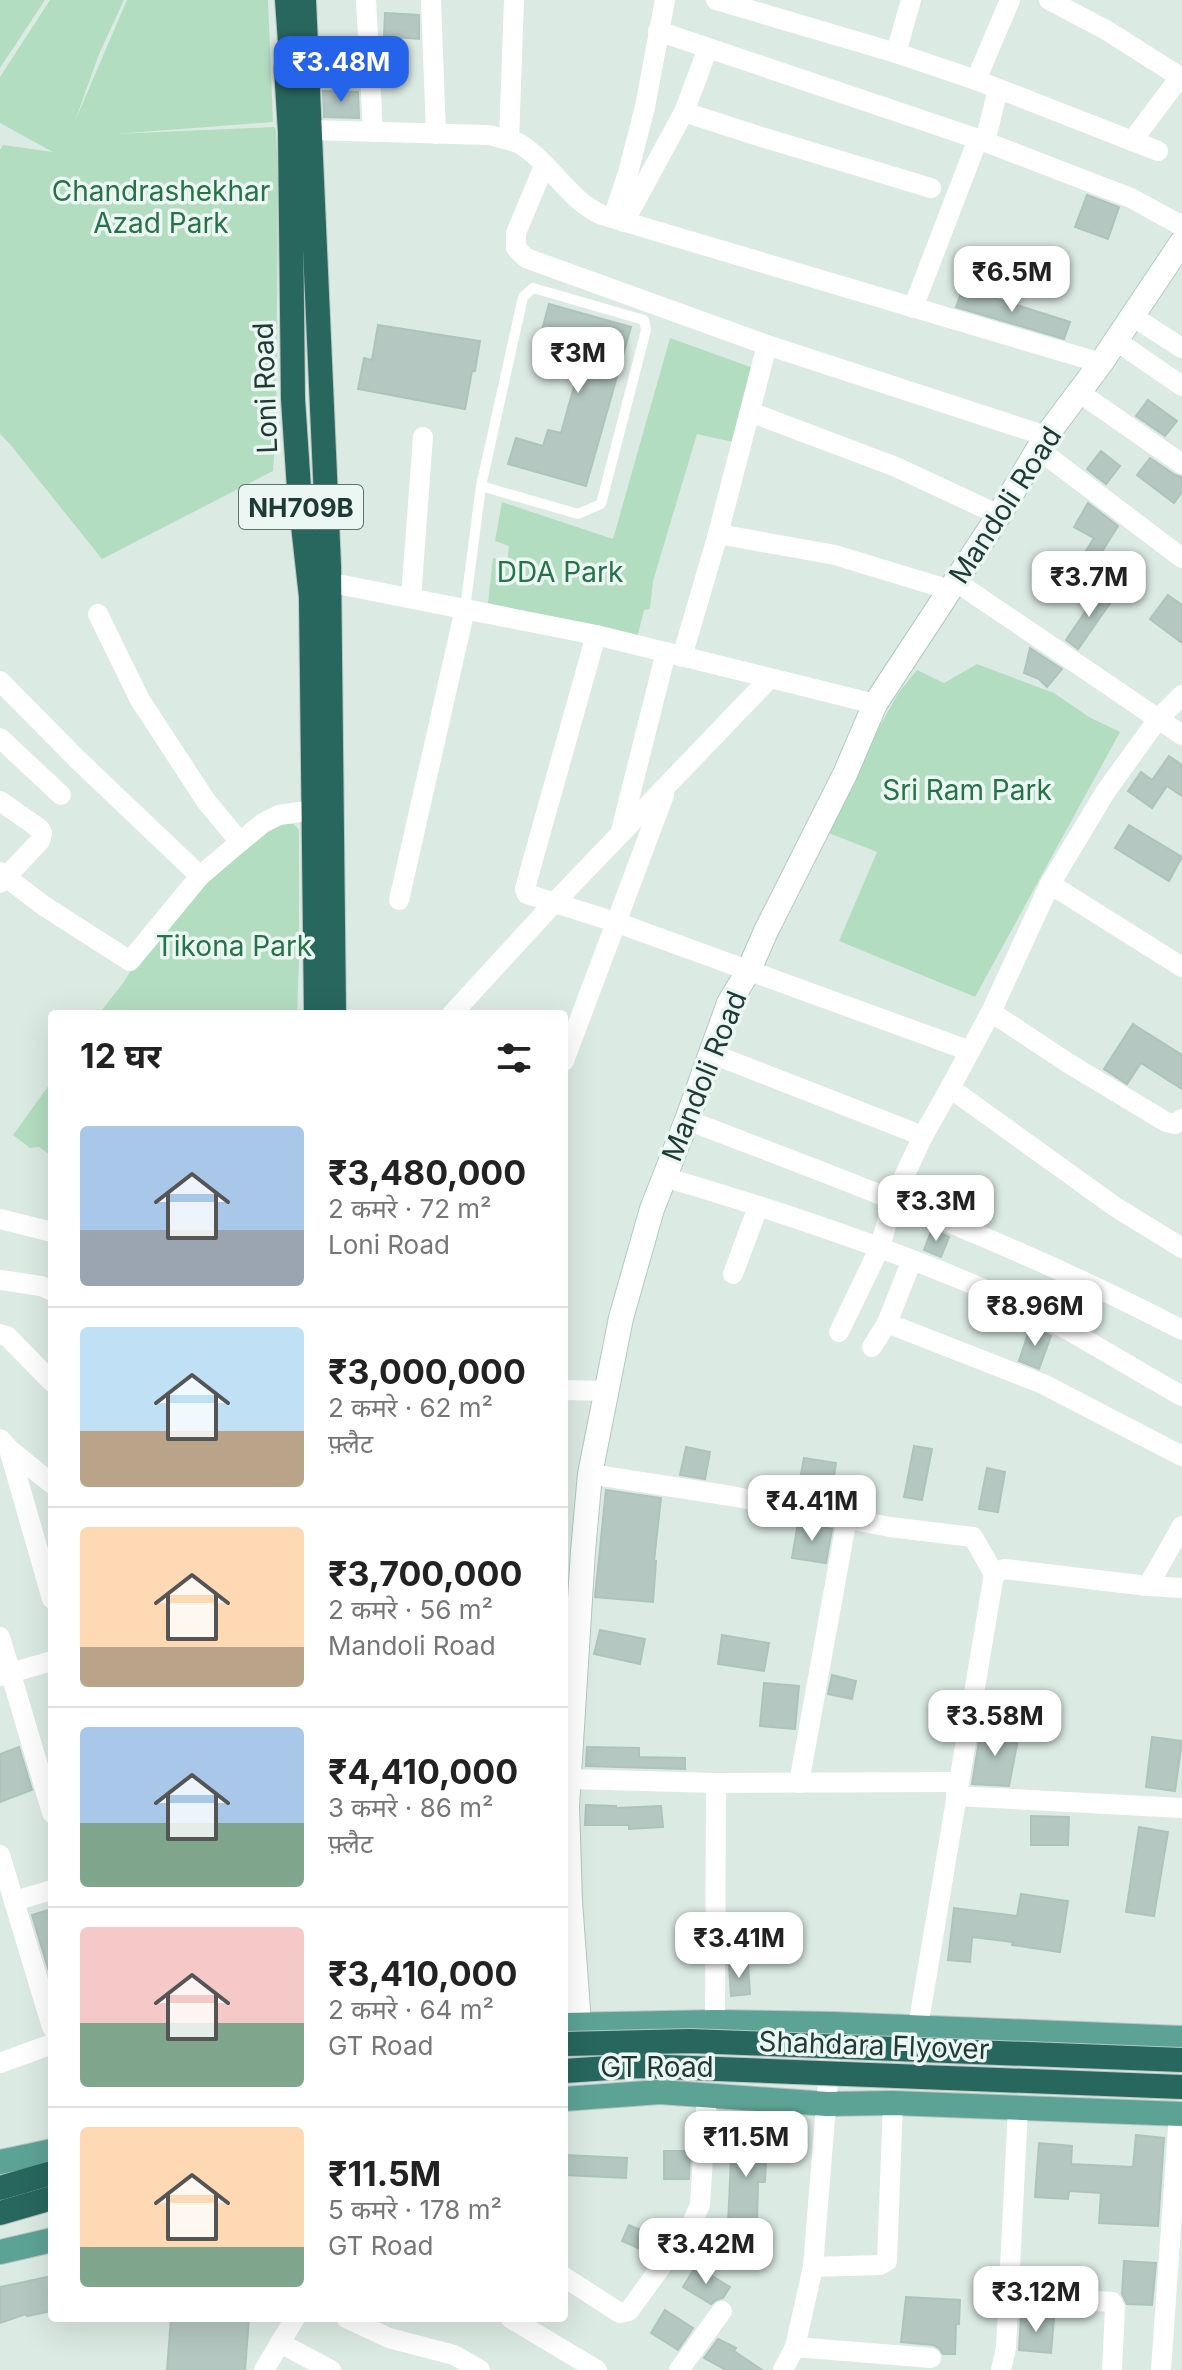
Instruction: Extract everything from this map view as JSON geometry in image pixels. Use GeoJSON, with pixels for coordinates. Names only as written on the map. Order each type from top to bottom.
{"type":"FeatureCollection","features":[{"type":"Feature","properties":{"kind":"highway","name":"Loni Road"},"geometry":{"type":"LineString","coordinates":[[287,0],[291,56],[286,69],[300,131]]}},
{"type":"Feature","properties":{"kind":"highway","name":"Loni Road"},"geometry":{"type":"LineString","coordinates":[[304,0],[293,399],[319,580],[334,1010]]}},
{"type":"Feature","properties":{"kind":"highway","name":"Loni Road"},"geometry":{"type":"LineString","coordinates":[[316,1010],[311,597],[319,580]]}},
{"type":"Feature","properties":{"kind":"highway","name":"Shahdara Flyover"},"geometry":{"type":"LineString","coordinates":[[568,2044],[690,2041],[1182,2060]]}},
{"type":"Feature","properties":{"kind":"highway","name":"Shahdara Flyover"},"geometry":{"type":"LineString","coordinates":[[568,2071],[639,2066],[1182,2087]]}},
{"type":"Feature","properties":{"kind":"highway"},"geometry":{"type":"LineString","coordinates":[[0,2188],[48,2174]]}},
{"type":"Feature","properties":{"kind":"highway"},"geometry":{"type":"LineString","coordinates":[[0,2213],[48,2199]]}},
{"type":"Feature","properties":{"kind":"main road","name":"GT Road"},"geometry":{"type":"LineString","coordinates":[[572,2024],[833,2024],[1182,2038]]}},
{"type":"Feature","properties":{"kind":"main road","name":"GT Road"},"geometry":{"type":"LineString","coordinates":[[568,2099],[660,2092],[827,2104],[893,2103],[1181,2114]]}},
{"type":"Feature","properties":{"kind":"main road"},"geometry":{"type":"LineString","coordinates":[[0,2162],[48,2152]]}},
{"type":"Feature","properties":{"kind":"main road"},"geometry":{"type":"LineString","coordinates":[[0,2252],[48,2241]]}},
{"type":"Feature","properties":{"kind":"street"},"geometry":{"type":"LineString","coordinates":[[366,0],[373,132]]}},
{"type":"Feature","properties":{"kind":"street"},"geometry":{"type":"LineString","coordinates":[[431,0],[436,134]]}},
{"type":"Feature","properties":{"kind":"street"},"geometry":{"type":"LineString","coordinates":[[509,140],[514,0]]}},
{"type":"Feature","properties":{"kind":"street"},"geometry":{"type":"LineString","coordinates":[[618,220],[665,0]]}},
{"type":"Feature","properties":{"kind":"street"},"geometry":{"type":"LineString","coordinates":[[716,0],[976,80],[1158,151]]}},
{"type":"Feature","properties":{"kind":"street"},"geometry":{"type":"LineString","coordinates":[[896,53],[911,0]]}},
{"type":"Feature","properties":{"kind":"street"},"geometry":{"type":"LineString","coordinates":[[976,80],[1010,0]]}},
{"type":"Feature","properties":{"kind":"street"},"geometry":{"type":"LineString","coordinates":[[1049,0],[1087,8],[1181,78],[1132,141]]}},
{"type":"Feature","properties":{"kind":"street"},"geometry":{"type":"LineString","coordinates":[[658,31],[982,140],[1131,198],[1182,226]]}},
{"type":"Feature","properties":{"kind":"street"},"geometry":{"type":"LineString","coordinates":[[618,220],[684,112],[708,48]]}},
{"type":"Feature","properties":{"kind":"street"},"geometry":{"type":"LineString","coordinates":[[913,308],[982,140],[998,89]]}},
{"type":"Feature","properties":{"kind":"street"},"geometry":{"type":"LineString","coordinates":[[684,112],[931,188]]}},
{"type":"Feature","properties":{"kind":"street"},"geometry":{"type":"LineString","coordinates":[[300,131],[489,135],[509,140],[525,149],[592,211],[1101,363]]}},
{"type":"Feature","properties":{"kind":"street"},"geometry":{"type":"LineString","coordinates":[[544,166],[516,233],[516,248],[526,258],[1042,442],[1182,558]]}},
{"type":"Feature","properties":{"kind":"street","name":"Mandoli Road"},"geometry":{"type":"LineString","coordinates":[[572,2024],[568,1779],[590,1474],[625,1305],[638,1254],[664,1177],[729,1003],[749,970],[845,774],[875,704],[999,515],[1042,442],[1101,363],[1182,242]]}},
{"type":"Feature","properties":{"kind":"street"},"geometry":{"type":"LineString","coordinates":[[1132,316],[1182,348]]}},
{"type":"Feature","properties":{"kind":"street"},"geometry":{"type":"LineString","coordinates":[[1115,340],[1182,386]]}},
{"type":"Feature","properties":{"kind":"street"},"geometry":{"type":"LineString","coordinates":[[620,834],[674,655],[718,534],[767,345]]}},
{"type":"Feature","properties":{"kind":"street"},"geometry":{"type":"LineString","coordinates":[[1080,393],[1182,464]]}},
{"type":"Feature","properties":{"kind":"street"},"geometry":{"type":"LineString","coordinates":[[750,412],[896,467],[999,515]]}},
{"type":"Feature","properties":{"kind":"street"},"geometry":{"type":"LineString","coordinates":[[411,598],[423,437]]}},
{"type":"Feature","properties":{"kind":"street"},"geometry":{"type":"LineString","coordinates":[[718,534],[835,555],[953,585],[1182,735]]}},
{"type":"Feature","properties":{"kind":"street"},"geometry":{"type":"LineString","coordinates":[[319,580],[596,635],[875,704]]}},
{"type":"Feature","properties":{"kind":"street"},"geometry":{"type":"LineString","coordinates":[[399,900],[465,609]]}},
{"type":"Feature","properties":{"kind":"street"},"geometry":{"type":"LineString","coordinates":[[98,614],[140,700],[206,801],[240,842]]}},
{"type":"Feature","properties":{"kind":"street"},"geometry":{"type":"LineString","coordinates":[[596,635],[525,889],[529,895],[618,923],[970,1051]]}},
{"type":"Feature","properties":{"kind":"street"},"geometry":{"type":"LineString","coordinates":[[456,1010],[770,678]]}},
{"type":"Feature","properties":{"kind":"street"},"geometry":{"type":"LineString","coordinates":[[0,681],[200,876]]}},
{"type":"Feature","properties":{"kind":"street"},"geometry":{"type":"LineString","coordinates":[[839,1332],[880,1247],[893,1200],[923,1136],[991,1012],[1050,884],[1106,791],[1158,719],[1182,695]]}},
{"type":"Feature","properties":{"kind":"street"},"geometry":{"type":"LineString","coordinates":[[0,738],[61,795]]}},
{"type":"Feature","properties":{"kind":"street"},"geometry":{"type":"LineString","coordinates":[[568,1051],[667,788]]}},
{"type":"Feature","properties":{"kind":"street"},"geometry":{"type":"LineString","coordinates":[[0,801],[42,833],[40,841],[2,877],[130,961],[200,876],[263,823],[279,815],[313,810]]}},
{"type":"Feature","properties":{"kind":"street"},"geometry":{"type":"LineString","coordinates":[[1050,884],[1182,967]]}},
{"type":"Feature","properties":{"kind":"street"},"geometry":{"type":"LineString","coordinates":[[991,1012],[1166,1122],[1175,1124],[1182,1119]]}},
{"type":"Feature","properties":{"kind":"street"},"geometry":{"type":"LineString","coordinates":[[710,1053],[923,1136]]}},
{"type":"Feature","properties":{"kind":"street"},"geometry":{"type":"LineString","coordinates":[[950,1088],[1114,1206],[1182,1248]]}},
{"type":"Feature","properties":{"kind":"street"},"geometry":{"type":"LineString","coordinates":[[687,1120],[893,1200],[1035,1260],[1182,1330]]}},
{"type":"Feature","properties":{"kind":"street"},"geometry":{"type":"LineString","coordinates":[[664,1177],[880,1247],[1009,1300],[1182,1396]]}},
{"type":"Feature","properties":{"kind":"street"},"geometry":{"type":"LineString","coordinates":[[733,1274],[758,1207]]}},
{"type":"Feature","properties":{"kind":"street"},"geometry":{"type":"LineString","coordinates":[[0,1219],[48,1231]]}},
{"type":"Feature","properties":{"kind":"street"},"geometry":{"type":"LineString","coordinates":[[872,1347],[887,1323],[912,1260]]}},
{"type":"Feature","properties":{"kind":"street"},"geometry":{"type":"LineString","coordinates":[[0,1280],[48,1289]]}},
{"type":"Feature","properties":{"kind":"street"},"geometry":{"type":"LineString","coordinates":[[887,1323],[1043,1384],[1182,1456]]}},
{"type":"Feature","properties":{"kind":"street"},"geometry":{"type":"LineString","coordinates":[[2,1333],[48,1378]]}},
{"type":"Feature","properties":{"kind":"street"},"geometry":{"type":"LineString","coordinates":[[568,1390],[607,1391]]}},
{"type":"Feature","properties":{"kind":"street"},"geometry":{"type":"LineString","coordinates":[[4,1444],[48,1481]]}},
{"type":"Feature","properties":{"kind":"street"},"geometry":{"type":"LineString","coordinates":[[4,1444],[48,1586]]}},
{"type":"Feature","properties":{"kind":"street"},"geometry":{"type":"LineString","coordinates":[[590,1474],[731,1496],[890,1527],[973,1537],[994,1574],[918,2027]]}},
{"type":"Feature","properties":{"kind":"street"},"geometry":{"type":"LineString","coordinates":[[799,1783],[847,1518]]}},
{"type":"Feature","properties":{"kind":"street"},"geometry":{"type":"LineString","coordinates":[[1148,1586],[1182,1526]]}},
{"type":"Feature","properties":{"kind":"street"},"geometry":{"type":"LineString","coordinates":[[994,1574],[1004,1569],[1182,1588]]}},
{"type":"Feature","properties":{"kind":"street"},"geometry":{"type":"LineString","coordinates":[[0,1637],[6,1675],[48,1801]]}},
{"type":"Feature","properties":{"kind":"street"},"geometry":{"type":"LineString","coordinates":[[6,1675],[48,1662]]}},
{"type":"Feature","properties":{"kind":"street"},"geometry":{"type":"LineString","coordinates":[[568,1779],[957,1789],[1182,1808]]}},
{"type":"Feature","properties":{"kind":"street"},"geometry":{"type":"LineString","coordinates":[[715,2022],[716,1783]]}},
{"type":"Feature","properties":{"kind":"street"},"geometry":{"type":"LineString","coordinates":[[0,1855],[8,1895],[48,2015]]}},
{"type":"Feature","properties":{"kind":"street"},"geometry":{"type":"LineString","coordinates":[[8,1895],[48,1890]]}},
{"type":"Feature","properties":{"kind":"street"},"geometry":{"type":"LineString","coordinates":[[783,2370],[795,2347],[813,2267],[833,2024]]}},
{"type":"Feature","properties":{"kind":"street"},"geometry":{"type":"LineString","coordinates":[[0,2063],[48,2045]]}},
{"type":"Feature","properties":{"kind":"street"},"geometry":{"type":"LineString","coordinates":[[568,2280],[620,2313],[629,2311],[696,2218],[703,2191],[707,2096]]}},
{"type":"Feature","properties":{"kind":"street"},"geometry":{"type":"LineString","coordinates":[[813,2267],[880,2265],[887,2261],[893,2103]]}},
{"type":"Feature","properties":{"kind":"street"},"geometry":{"type":"LineString","coordinates":[[1001,2370],[1006,2348],[1018,2108]]}},
{"type":"Feature","properties":{"kind":"street"},"geometry":{"type":"LineString","coordinates":[[1161,2370],[1181,2114]]}},
{"type":"Feature","properties":{"kind":"street"},"geometry":{"type":"LineString","coordinates":[[1009,2296],[1112,2302],[1115,2308],[1112,2370]]}},
{"type":"Feature","properties":{"kind":"street"},"geometry":{"type":"LineString","coordinates":[[679,2370],[722,2311]]}},
{"type":"Feature","properties":{"kind":"street"},"geometry":{"type":"LineString","coordinates":[[264,2370],[293,2322]]}},
{"type":"Feature","properties":{"kind":"street"},"geometry":{"type":"LineString","coordinates":[[355,2322],[389,2338],[454,2355],[480,2370]]}},
{"type":"Feature","properties":{"kind":"street"},"geometry":{"type":"LineString","coordinates":[[389,2338],[398,2322]]}},
{"type":"Feature","properties":{"kind":"street"},"geometry":{"type":"LineString","coordinates":[[517,2322],[597,2370]]}},
{"type":"Feature","properties":{"kind":"street"},"geometry":{"type":"LineString","coordinates":[[280,2343],[324,2368]]}},
{"type":"Feature","properties":{"kind":"street"},"geometry":{"type":"LineString","coordinates":[[795,2347],[931,2358]]}},
{"type":"Feature","properties":{"kind":"lane"},"geometry":{"type":"LineString","coordinates":[[465,609],[481,486],[523,297],[533,288],[644,320],[646,330],[601,504],[578,514],[481,486]]}},
{"type":"Feature","properties":{"kind":"green space"},"geometry":{"type":"Polygon","coordinates":[[[0,0],[45,0],[0,68],[0,0]]]}},
{"type":"Feature","properties":{"kind":"green space","name":"Chandrashekhar Azad Park"},"geometry":{"type":"Polygon","coordinates":[[[50,0],[124,0],[99,54],[75,121],[127,0],[268,0],[273,122],[115,134],[274,127],[276,130],[276,430],[273,471],[102,559],[0,434],[0,150],[3,145],[53,152],[0,123],[0,77],[50,0]]]}},
{"type":"Feature","properties":{"kind":"green space","name":"DDA Park"},"geometry":{"type":"Polygon","coordinates":[[[670,338],[756,369],[733,442],[697,434],[653,581],[650,609],[644,610],[637,638],[488,603],[493,558],[507,561],[509,546],[495,541],[502,502],[613,539],[670,338]]]}},
{"type":"Feature","properties":{"kind":"green space","name":"Sri Ram Park"},"geometry":{"type":"Polygon","coordinates":[[[977,664],[1054,693],[1089,717],[1120,732],[975,997],[839,941],[877,852],[821,830],[899,692],[917,670],[944,683],[977,664]]]}},
{"type":"Feature","properties":{"kind":"green space","name":"Tikona Park"},"geometry":{"type":"Polygon","coordinates":[[[274,822],[294,824],[299,830],[297,1010],[102,1010],[146,947],[196,890],[274,822]]]}},
{"type":"Feature","properties":{"kind":"green space"},"geometry":{"type":"Polygon","coordinates":[[[48,1087],[48,1153],[39,1147],[30,1148],[13,1135],[48,1087]]]}},
{"type":"Feature","properties":{"kind":"building"},"geometry":{"type":"Polygon","coordinates":[[[385,13],[419,15],[419,39],[384,36],[385,13]]]}},
{"type":"Feature","properties":{"kind":"building"},"geometry":{"type":"Polygon","coordinates":[[[323,91],[358,92],[359,118],[324,117],[323,91]]]}},
{"type":"Feature","properties":{"kind":"building"},"geometry":{"type":"Polygon","coordinates":[[[1087,195],[1119,207],[1108,239],[1075,227],[1087,195]]]}},
{"type":"Feature","properties":{"kind":"building"},"geometry":{"type":"Polygon","coordinates":[[[963,288],[1070,322],[1064,339],[956,307],[963,288]]]}},
{"type":"Feature","properties":{"kind":"building"},"geometry":{"type":"Polygon","coordinates":[[[549,304],[631,327],[586,486],[508,464],[516,438],[543,446],[548,430],[561,433],[583,354],[539,341],[549,304]]]}},
{"type":"Feature","properties":{"kind":"building"},"geometry":{"type":"Polygon","coordinates":[[[378,325],[480,341],[465,409],[358,389],[364,358],[372,360],[378,325]]]}},
{"type":"Feature","properties":{"kind":"building"},"geometry":{"type":"Polygon","coordinates":[[[1148,400],[1177,421],[1165,436],[1136,416],[1148,400]]]}},
{"type":"Feature","properties":{"kind":"building"},"geometry":{"type":"Polygon","coordinates":[[[1101,451],[1120,466],[1106,484],[1087,469],[1101,451]]]}},
{"type":"Feature","properties":{"kind":"building"},"geometry":{"type":"Polygon","coordinates":[[[1150,458],[1182,477],[1182,492],[1174,503],[1137,475],[1150,458]]]}},
{"type":"Feature","properties":{"kind":"building"},"geometry":{"type":"Polygon","coordinates":[[[1088,503],[1118,526],[1098,558],[1086,551],[1094,538],[1074,527],[1088,503]]]}},
{"type":"Feature","properties":{"kind":"building"},"geometry":{"type":"Polygon","coordinates":[[[1052,553],[1066,562],[1052,583],[1038,574],[1052,553]]]}},
{"type":"Feature","properties":{"kind":"building"},"geometry":{"type":"Polygon","coordinates":[[[1100,590],[1113,599],[1078,649],[1066,640],[1100,590]]]}},
{"type":"Feature","properties":{"kind":"building"},"geometry":{"type":"Polygon","coordinates":[[[1168,595],[1182,605],[1182,643],[1150,619],[1168,595]]]}},
{"type":"Feature","properties":{"kind":"building"},"geometry":{"type":"Polygon","coordinates":[[[1030,648],[1062,669],[1047,687],[1039,679],[1024,673],[1030,648]]]}},
{"type":"Feature","properties":{"kind":"building"},"geometry":{"type":"Polygon","coordinates":[[[1169,756],[1182,765],[1182,796],[1167,786],[1152,808],[1128,791],[1141,772],[1152,780],[1169,756]]]}},
{"type":"Feature","properties":{"kind":"building"},"geometry":{"type":"Polygon","coordinates":[[[1129,825],[1182,857],[1169,881],[1115,848],[1129,825]]]}},
{"type":"Feature","properties":{"kind":"building"},"geometry":{"type":"Polygon","coordinates":[[[1133,1024],[1182,1055],[1182,1089],[1141,1063],[1127,1084],[1104,1069],[1133,1024]]]}},
{"type":"Feature","properties":{"kind":"building"},"geometry":{"type":"Polygon","coordinates":[[[932,1229],[949,1237],[941,1257],[924,1250],[932,1229]]]}},
{"type":"Feature","properties":{"kind":"building"},"geometry":{"type":"Polygon","coordinates":[[[1031,1325],[1051,1336],[1039,1369],[1019,1361],[1031,1325]]]}},
{"type":"Feature","properties":{"kind":"building"},"geometry":{"type":"Polygon","coordinates":[[[914,1446],[932,1449],[922,1500],[904,1497],[914,1446]]]}},
{"type":"Feature","properties":{"kind":"building"},"geometry":{"type":"Polygon","coordinates":[[[686,1447],[710,1452],[705,1479],[680,1475],[686,1447]]]}},
{"type":"Feature","properties":{"kind":"building"},"geometry":{"type":"Polygon","coordinates":[[[804,1458],[836,1463],[830,1502],[797,1496],[804,1458]]]}},
{"type":"Feature","properties":{"kind":"building"},"geometry":{"type":"Polygon","coordinates":[[[987,1468],[1005,1472],[998,1512],[979,1509],[987,1468]]]}},
{"type":"Feature","properties":{"kind":"building"},"geometry":{"type":"Polygon","coordinates":[[[606,1490],[661,1498],[653,1602],[595,1597],[606,1490]]]}},
{"type":"Feature","properties":{"kind":"building"},"geometry":{"type":"Polygon","coordinates":[[[798,1522],[832,1529],[826,1563],[792,1558],[798,1522]]]}},
{"type":"Feature","properties":{"kind":"building"},"geometry":{"type":"Polygon","coordinates":[[[600,1630],[645,1639],[640,1664],[594,1654],[600,1630]]]}},
{"type":"Feature","properties":{"kind":"building"},"geometry":{"type":"Polygon","coordinates":[[[722,1635],[769,1643],[764,1671],[718,1664],[722,1635]]]}},
{"type":"Feature","properties":{"kind":"building"},"geometry":{"type":"Polygon","coordinates":[[[832,1675],[856,1681],[852,1699],[828,1694],[832,1675]]]}},
{"type":"Feature","properties":{"kind":"building"},"geometry":{"type":"Polygon","coordinates":[[[764,1683],[799,1686],[795,1729],[760,1726],[764,1683]]]}},
{"type":"Feature","properties":{"kind":"building"},"geometry":{"type":"Polygon","coordinates":[[[981,1729],[1019,1734],[1009,1786],[972,1784],[981,1729]]]}},
{"type":"Feature","properties":{"kind":"building"},"geometry":{"type":"Polygon","coordinates":[[[1152,1737],[1182,1741],[1175,1791],[1146,1787],[1152,1737]]]}},
{"type":"Feature","properties":{"kind":"building"},"geometry":{"type":"Polygon","coordinates":[[[19,1747],[32,1790],[0,1802],[0,1754],[19,1747]]]}},
{"type":"Feature","properties":{"kind":"building"},"geometry":{"type":"Polygon","coordinates":[[[587,1747],[639,1748],[639,1757],[685,1758],[685,1769],[586,1766],[587,1747]]]}},
{"type":"Feature","properties":{"kind":"building"},"geometry":{"type":"Polygon","coordinates":[[[586,1805],[616,1808],[661,1806],[663,1827],[629,1829],[629,1825],[585,1825],[586,1805]]]}},
{"type":"Feature","properties":{"kind":"building"},"geometry":{"type":"Polygon","coordinates":[[[1031,1816],[1069,1817],[1068,1845],[1031,1845],[1031,1816]]]}},
{"type":"Feature","properties":{"kind":"building"},"geometry":{"type":"Polygon","coordinates":[[[1139,1827],[1168,1832],[1154,1916],[1126,1912],[1139,1827]]]}},
{"type":"Feature","properties":{"kind":"building"},"geometry":{"type":"Polygon","coordinates":[[[1021,1894],[1068,1901],[1060,1952],[972,1937],[970,1962],[948,1960],[954,1908],[1017,1916],[1021,1894]]]}},
{"type":"Feature","properties":{"kind":"building"},"geometry":{"type":"Polygon","coordinates":[[[48,1910],[48,1968],[32,1915],[48,1910]]]}},
{"type":"Feature","properties":{"kind":"building"},"geometry":{"type":"Polygon","coordinates":[[[748,1965],[750,1994],[731,1996],[729,1966],[748,1965]]]}},
{"type":"Feature","properties":{"kind":"building"},"geometry":{"type":"Polygon","coordinates":[[[1136,2135],[1164,2138],[1158,2226],[1099,2223],[1101,2193],[1069,2191],[1068,2199],[1035,2197],[1039,2143],[1072,2146],[1071,2164],[1133,2167],[1136,2135]]]}},
{"type":"Feature","properties":{"kind":"building"},"geometry":{"type":"Polygon","coordinates":[[[732,2138],[767,2139],[765,2182],[758,2182],[757,2225],[728,2224],[732,2138]]]}},
{"type":"Feature","properties":{"kind":"building"},"geometry":{"type":"Polygon","coordinates":[[[664,2151],[690,2151],[689,2179],[664,2179],[664,2151]]]}},
{"type":"Feature","properties":{"kind":"building"},"geometry":{"type":"Polygon","coordinates":[[[568,2155],[627,2158],[626,2178],[568,2175],[568,2155]]]}},
{"type":"Feature","properties":{"kind":"building"},"geometry":{"type":"Polygon","coordinates":[[[629,2225],[656,2237],[649,2253],[622,2241],[629,2225]]]}},
{"type":"Feature","properties":{"kind":"building"},"geometry":{"type":"Polygon","coordinates":[[[1124,2261],[1156,2263],[1152,2305],[1127,2304],[1122,2294],[1124,2261]]]}},
{"type":"Feature","properties":{"kind":"building"},"geometry":{"type":"Polygon","coordinates":[[[696,2266],[730,2287],[723,2298],[711,2304],[683,2287],[696,2266]]]}},
{"type":"Feature","properties":{"kind":"building"},"geometry":{"type":"Polygon","coordinates":[[[48,2277],[48,2312],[26,2314],[0,2323],[0,2287],[48,2277]]]}},
{"type":"Feature","properties":{"kind":"building"},"geometry":{"type":"Polygon","coordinates":[[[906,2297],[960,2300],[955,2354],[943,2354],[933,2345],[901,2342],[906,2297]]]}},
{"type":"Feature","properties":{"kind":"building"},"geometry":{"type":"Polygon","coordinates":[[[665,2310],[693,2328],[678,2350],[651,2333],[665,2310]]]}},
{"type":"Feature","properties":{"kind":"building"},"geometry":{"type":"Polygon","coordinates":[[[1021,2316],[1054,2319],[1051,2353],[1019,2350],[1021,2316]]]}},
{"type":"Feature","properties":{"kind":"building"},"geometry":{"type":"Polygon","coordinates":[[[171,2322],[249,2322],[245,2370],[167,2370],[171,2322]]]}},
{"type":"Feature","properties":{"kind":"building"},"geometry":{"type":"Polygon","coordinates":[[[718,2339],[736,2348],[734,2351],[762,2370],[726,2370],[704,2358],[718,2339]]]}}]}
